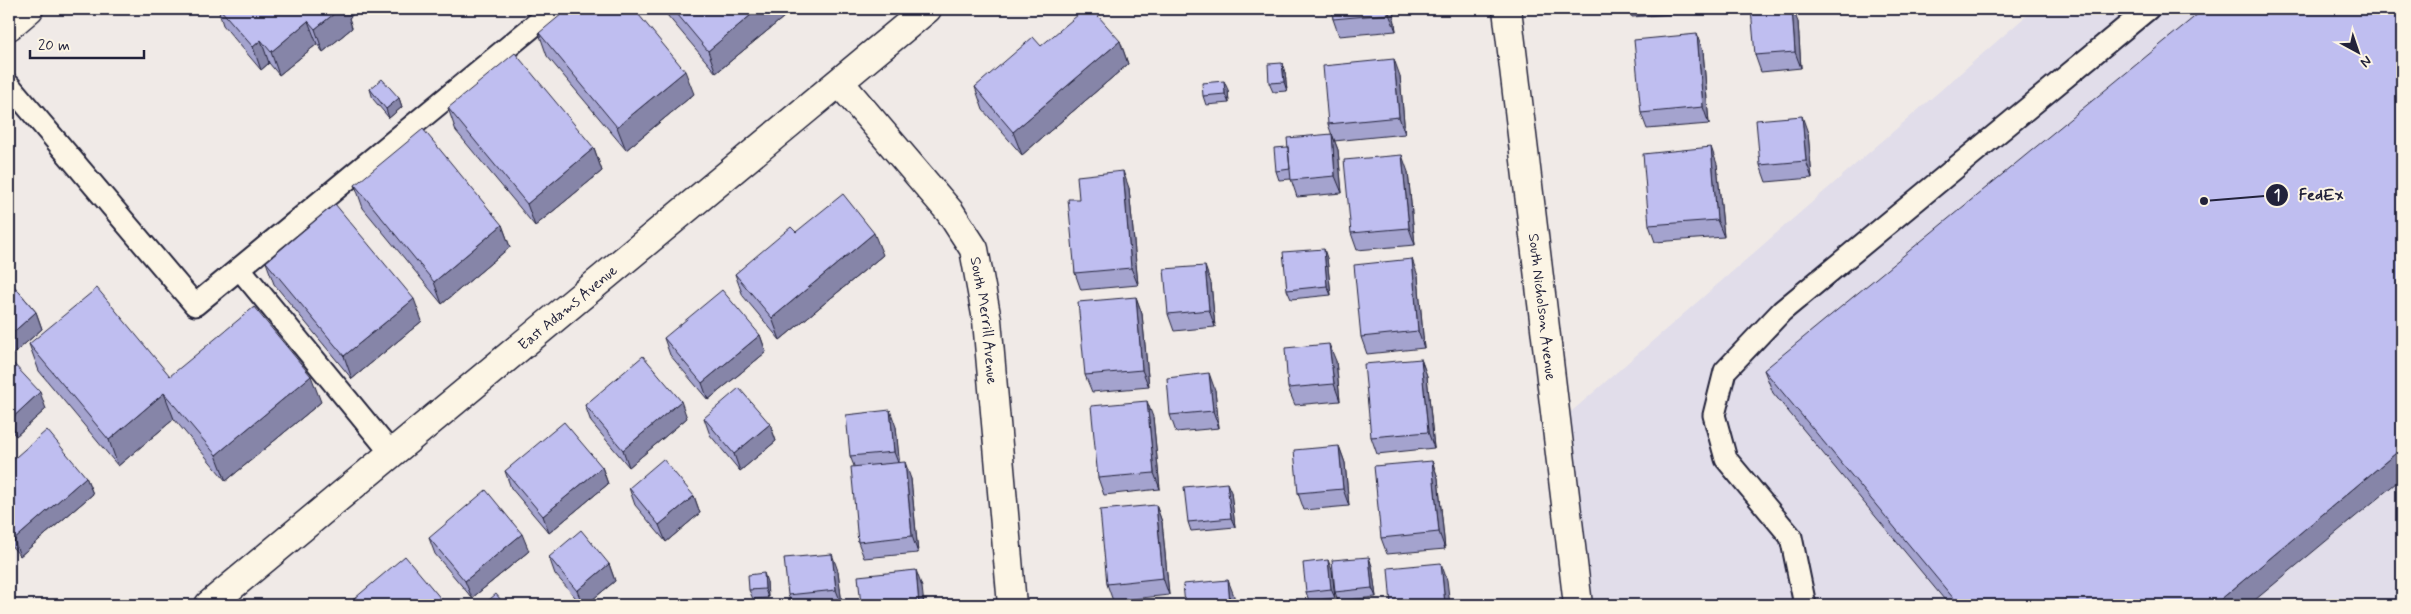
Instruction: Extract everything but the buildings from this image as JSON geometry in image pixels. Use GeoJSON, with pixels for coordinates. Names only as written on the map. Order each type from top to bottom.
{"type":"FeatureCollection","features":[{"type":"Feature","properties":{"kind":"street"},"geometry":{"type":"LineString","coordinates":[[9,26],[29,9]]}},
{"type":"Feature","properties":{"kind":"street","name":"East Adams Avenue"},"geometry":{"type":"LineString","coordinates":[[209,605],[926,9]]}},
{"type":"Feature","properties":{"kind":"street","name":"South Nicholson Avenue"},"geometry":{"type":"LineString","coordinates":[[1507,9],[1578,605]]}},
{"type":"Feature","properties":{"kind":"street","name":"South Merrill Avenue"},"geometry":{"type":"LineString","coordinates":[[840,82],[950,212],[974,249],[987,320],[1012,605]]}},
{"type":"Feature","properties":{"kind":"lane"},"geometry":{"type":"LineString","coordinates":[[9,85],[196,305],[554,9]]}},
{"type":"Feature","properties":{"kind":"lane"},"geometry":{"type":"LineString","coordinates":[[1805,605],[1790,537],[1726,459],[1714,415],[1725,371],[1782,311],[2148,9]]}},
{"type":"Feature","properties":{"kind":"lane"},"geometry":{"type":"LineString","coordinates":[[240,269],[392,454]]}},
{"type":"Feature","properties":{"kind":"shaded area"},"geometry":{"type":"Polygon","coordinates":[[[2034,9],[2402,9],[2402,605],[1578,605],[1556,425],[2034,9]]]}},
{"type":"Feature","properties":{"kind":"place","name":"FedEx"},"geometry":{"type":"Point","coordinates":[2204,201]}}]}
